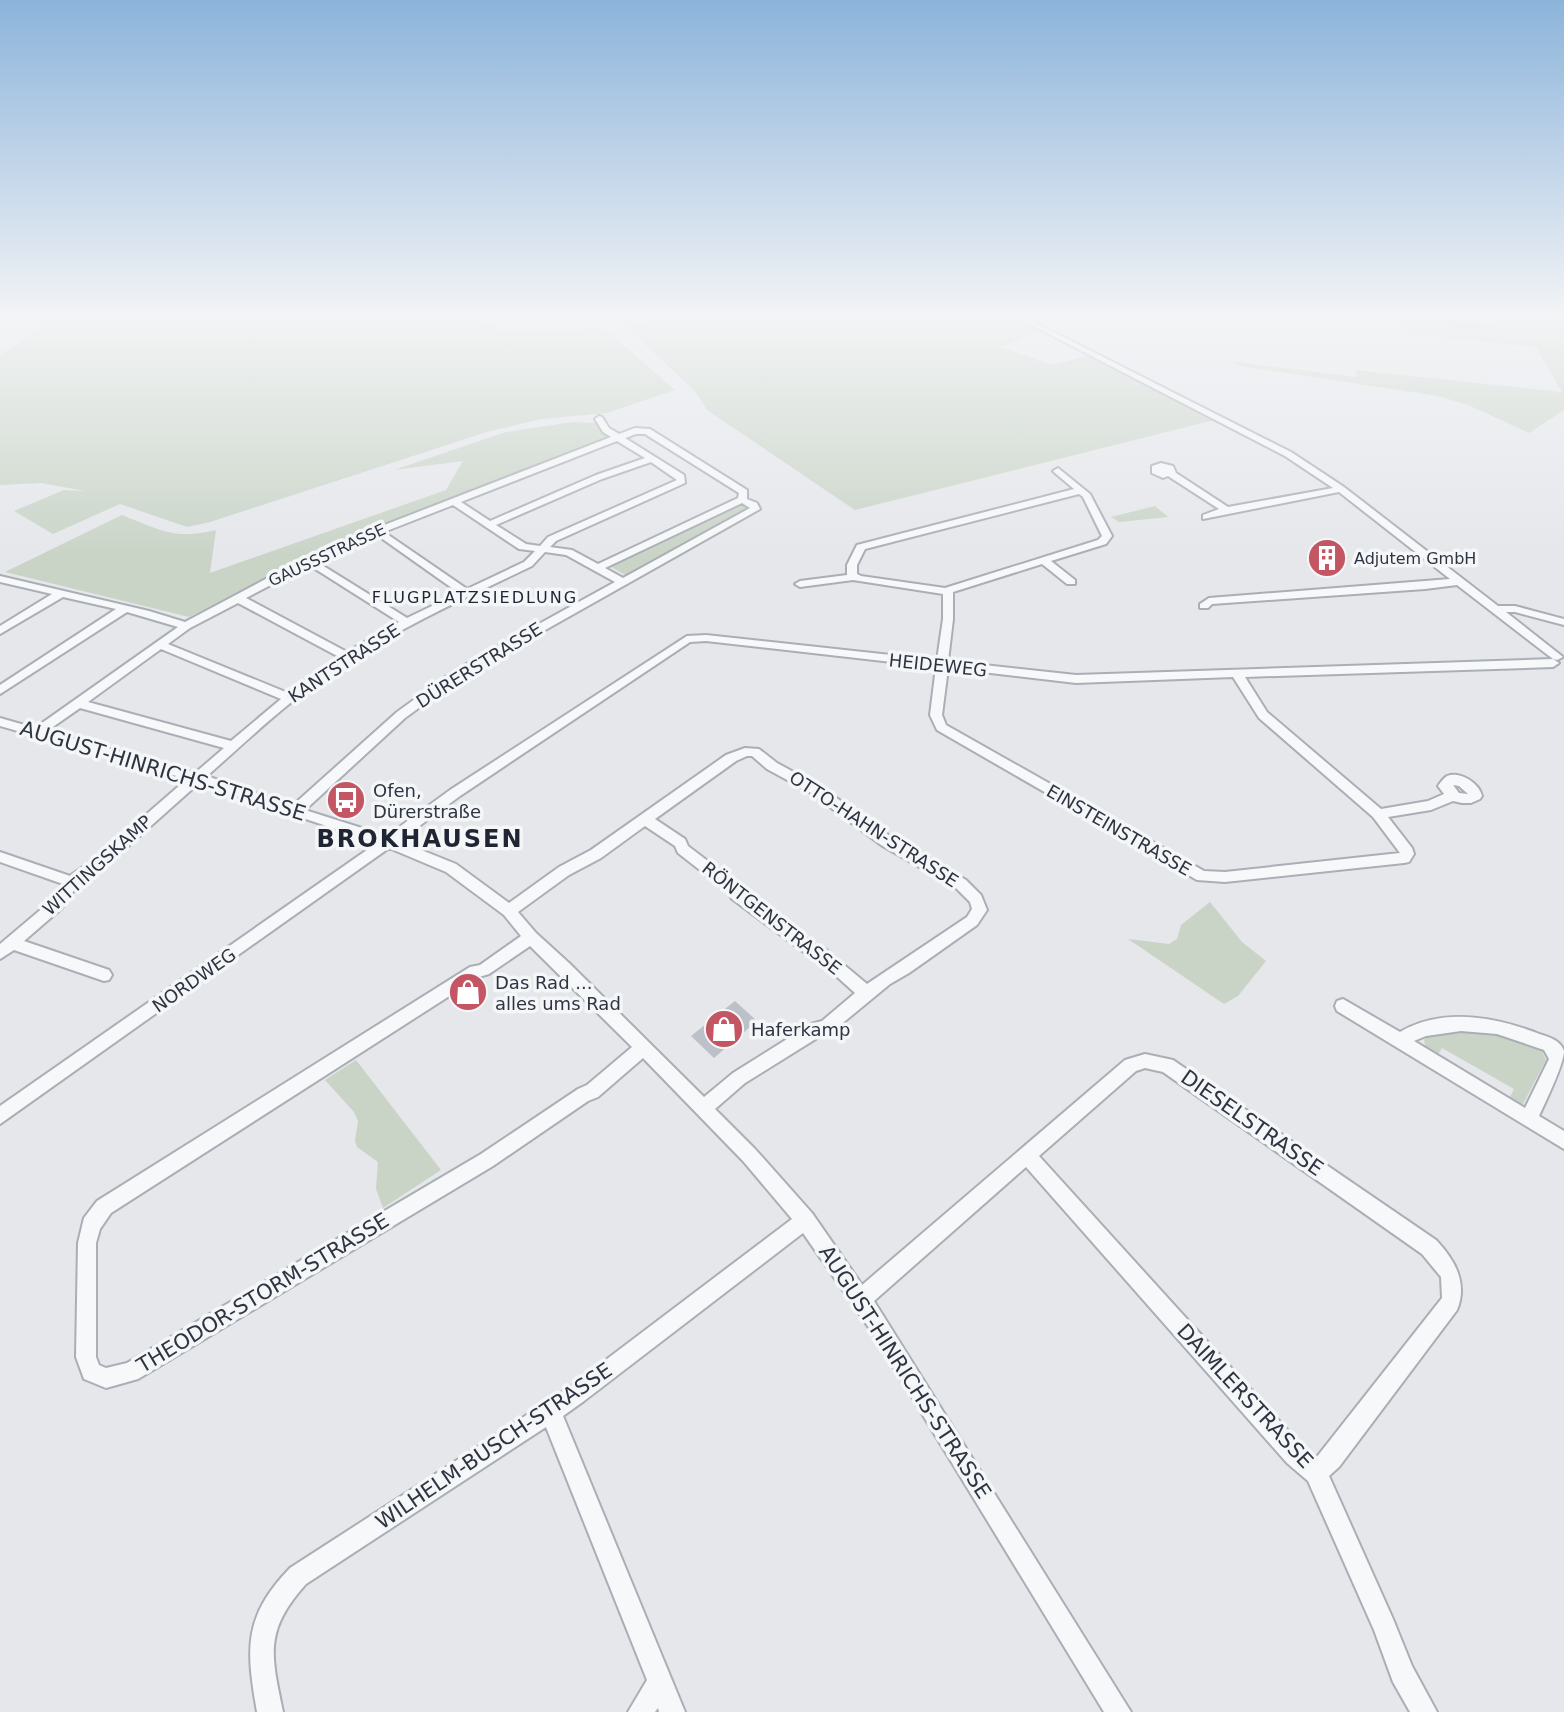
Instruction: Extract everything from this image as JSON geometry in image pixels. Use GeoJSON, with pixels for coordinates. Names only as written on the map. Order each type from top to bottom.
{"type":"FeatureCollection","features":[{"type":"Feature","properties":{"kind":"street"},"geometry":{"type":"LineString","coordinates":[[1176,397],[1288,454],[1341,489],[1498,608],[1559,661]]}},
{"type":"Feature","properties":{"kind":"street"},"geometry":{"type":"LineString","coordinates":[[599,419],[606,430],[651,459]]}},
{"type":"Feature","properties":{"kind":"street","name":"GAUSSSTRASSE"},"geometry":{"type":"LineString","coordinates":[[38,732],[186,626],[309,561],[377,531],[618,437],[642,430],[744,492],[742,500]]}},
{"type":"Feature","properties":{"kind":"street"},"geometry":{"type":"LineString","coordinates":[[488,525],[599,477],[651,459]]}},
{"type":"Feature","properties":{"kind":"street","name":"KANTSTRASSE"},"geometry":{"type":"LineString","coordinates":[[195,776],[289,698],[346,657],[406,622],[528,564],[552,539],[681,481],[681,477],[651,459]]}},
{"type":"Feature","properties":{"kind":"street"},"geometry":{"type":"LineString","coordinates":[[800,584],[853,577],[947,591],[1102,542],[1107,536],[1087,496],[1058,471]]}},
{"type":"Feature","properties":{"kind":"street"},"geometry":{"type":"LineString","coordinates":[[1171,474],[1227,510]]}},
{"type":"Feature","properties":{"kind":"street"},"geometry":{"type":"LineString","coordinates":[[1206,517],[1227,510],[1341,489]]}},
{"type":"Feature","properties":{"kind":"street"},"geometry":{"type":"LineString","coordinates":[[853,577],[852,565],[861,547],[1079,491]]}},
{"type":"Feature","properties":{"kind":"street"},"geometry":{"type":"LineString","coordinates":[[598,568],[742,500]]}},
{"type":"Feature","properties":{"kind":"street","name":"DÜRERSTRASSE"},"geometry":{"type":"LineString","coordinates":[[295,811],[382,730],[438,687],[478,661],[755,507],[742,500]]}},
{"type":"Feature","properties":{"kind":"street"},"geometry":{"type":"LineString","coordinates":[[453,501],[523,547],[568,552],[622,582]]}},
{"type":"Feature","properties":{"kind":"street"},"geometry":{"type":"LineString","coordinates":[[377,531],[466,593]]}},
{"type":"Feature","properties":{"kind":"street"},"geometry":{"type":"LineString","coordinates":[[1042,559],[1071,583]]}},
{"type":"Feature","properties":{"kind":"street"},"geometry":{"type":"LineString","coordinates":[[309,561],[406,622]]}},
{"type":"Feature","properties":{"kind":"street"},"geometry":{"type":"LineString","coordinates":[[0,579],[186,626]]}},
{"type":"Feature","properties":{"kind":"street"},"geometry":{"type":"LineString","coordinates":[[1204,606],[1209,601],[1436,585],[1460,580]]}},
{"type":"Feature","properties":{"kind":"street"},"geometry":{"type":"LineString","coordinates":[[942,665],[950,596],[947,591]]}},
{"type":"Feature","properties":{"kind":"street"},"geometry":{"type":"LineString","coordinates":[[0,631],[62,593]]}},
{"type":"Feature","properties":{"kind":"street"},"geometry":{"type":"LineString","coordinates":[[237,598],[346,657]]}},
{"type":"Feature","properties":{"kind":"street"},"geometry":{"type":"LineString","coordinates":[[1498,608],[1515,609],[1564,622]]}},
{"type":"Feature","properties":{"kind":"street"},"geometry":{"type":"LineString","coordinates":[[0,690],[124,609]]}},
{"type":"Feature","properties":{"kind":"street","name":"HEIDEWEG"},"geometry":{"type":"LineString","coordinates":[[387,842],[455,793],[684,640],[699,638],[1076,680],[1559,661]]}},
{"type":"Feature","properties":{"kind":"street"},"geometry":{"type":"LineString","coordinates":[[158,645],[289,698]]}},
{"type":"Feature","properties":{"kind":"street","name":"EINSTEINSTRASSE"},"geometry":{"type":"LineString","coordinates":[[942,665],[936,715],[944,730],[1202,876],[1225,877],[1404,858],[1407,854],[1405,848],[1378,814],[1263,715],[1237,674]]}},
{"type":"Feature","properties":{"kind":"street"},"geometry":{"type":"LineString","coordinates":[[76,703],[233,746]]}},
{"type":"Feature","properties":{"kind":"street","name":"AUGUST-HINRICHS-STRASSE"},"geometry":{"type":"LineString","coordinates":[[0,722],[195,776],[387,842],[451,869],[509,911],[531,937],[564,967],[749,1155],[805,1220],[861,1299],[1118,1712]]}},
{"type":"Feature","properties":{"kind":"street","name":"OTTO-HAHN-STRASSE"},"geometry":{"type":"LineString","coordinates":[[509,911],[564,871],[596,854],[731,758],[745,752],[755,752],[772,766],[834,801],[906,854],[952,878],[975,897],[980,910],[975,918],[867,993],[827,1026],[817,1029],[739,1078],[703,1109]]}},
{"type":"Feature","properties":{"kind":"street","name":"WITTINGSKAMP"},"geometry":{"type":"LineString","coordinates":[[6,948],[56,905],[72,882],[101,862],[195,776]]}},
{"type":"Feature","properties":{"kind":"street"},"geometry":{"type":"LineString","coordinates":[[1378,814],[1431,805],[1453,795]]}},
{"type":"Feature","properties":{"kind":"street","name":"RÖNTGENSTRASSE"},"geometry":{"type":"LineString","coordinates":[[645,819],[680,843],[683,849],[733,888],[737,895],[810,949],[820,953],[867,993]]}},
{"type":"Feature","properties":{"kind":"street","name":"NORDWEG"},"geometry":{"type":"LineString","coordinates":[[2,1111],[387,842]]}},
{"type":"Feature","properties":{"kind":"street"},"geometry":{"type":"LineString","coordinates":[[0,857],[72,882]]}},
{"type":"Feature","properties":{"kind":"street","name":"THEODOR-STORM-STRASSE"},"geometry":{"type":"LineString","coordinates":[[531,937],[484,970],[463,980],[104,1207],[91,1225],[86,1243],[86,1357],[91,1373],[114,1377],[142,1365],[512,1145],[592,1091],[643,1048]]}},
{"type":"Feature","properties":{"kind":"street"},"geometry":{"type":"LineString","coordinates":[[6,948],[104,975]]}},
{"type":"Feature","properties":{"kind":"street"},"geometry":{"type":"LineString","coordinates":[[1343,1006],[1564,1141]]}},
{"type":"Feature","properties":{"kind":"street"},"geometry":{"type":"LineString","coordinates":[[1401,1041],[1418,1030],[1479,1024],[1550,1045],[1557,1054],[1557,1059],[1529,1119]]}},
{"type":"Feature","properties":{"kind":"street","name":"DIESELSTRASSE"},"geometry":{"type":"LineString","coordinates":[[861,1299],[1130,1065],[1145,1061],[1162,1063],[1436,1253],[1452,1282],[1450,1303],[1331,1460],[1316,1473]]}},
{"type":"Feature","properties":{"kind":"street","name":"DAIMLERSTRASSE"},"geometry":{"type":"LineString","coordinates":[[1027,1155],[1296,1455],[1316,1473],[1380,1615],[1402,1673],[1424,1712]]}},
{"type":"Feature","properties":{"kind":"street","name":"WILHELM-BUSCH-STRASSE"},"geometry":{"type":"LineString","coordinates":[[270,1712],[260,1647],[265,1622],[283,1591],[298,1576],[551,1413],[805,1220]]}},
{"type":"Feature","properties":{"kind":"street"},"geometry":{"type":"LineString","coordinates":[[551,1413],[672,1712]]}},
{"type":"Feature","properties":{"kind":"street"},"geometry":{"type":"LineString","coordinates":[[641,1712],[660,1681]]}},
{"type":"Feature","properties":{"kind":"shaded area"},"geometry":{"type":"Polygon","coordinates":[[[0,397],[655,397],[607,413],[542,419],[490,431],[210,522],[187,527],[120,504],[53,534],[14,511],[64,490],[85,491],[41,483],[0,485],[0,397]]]}},
{"type":"Feature","properties":{"kind":"shaded area"},"geometry":{"type":"Polygon","coordinates":[[[699,397],[1170,397],[1214,420],[855,510],[707,410],[699,397]]]}},
{"type":"Feature","properties":{"kind":"shaded area"},"geometry":{"type":"Polygon","coordinates":[[[1441,397],[1564,397],[1564,410],[1529,433],[1468,405],[1441,397]]]}},
{"type":"Feature","properties":{"kind":"shaded area"},"geometry":{"type":"Polygon","coordinates":[[[573,422],[595,423],[609,438],[344,545],[189,617],[5,572],[122,515],[178,534],[216,530],[210,573],[446,490],[463,461],[394,470],[506,432],[573,422]]]}},
{"type":"Feature","properties":{"kind":"shaded area"},"geometry":{"type":"Polygon","coordinates":[[[735,504],[745,506],[746,509],[627,576],[608,565],[735,504]]]}},
{"type":"Feature","properties":{"kind":"shaded area"},"geometry":{"type":"Polygon","coordinates":[[[1155,506],[1168,517],[1119,522],[1111,517],[1155,506]]]}},
{"type":"Feature","properties":{"kind":"shaded area"},"geometry":{"type":"Polygon","coordinates":[[[1210,902],[1242,942],[1266,961],[1238,996],[1224,1004],[1128,939],[1169,944],[1177,939],[1181,925],[1210,902]]]}},
{"type":"Feature","properties":{"kind":"shaded area"},"geometry":{"type":"Polygon","coordinates":[[[1484,1031],[1541,1049],[1546,1060],[1523,1104],[1517,1106],[1508,1101],[1514,1089],[1442,1048],[1436,1058],[1426,1050],[1424,1040],[1428,1036],[1484,1031]]]}},
{"type":"Feature","properties":{"kind":"shaded area"},"geometry":{"type":"Polygon","coordinates":[[[356,1060],[441,1170],[383,1208],[376,1189],[378,1162],[357,1147],[355,1141],[358,1121],[354,1112],[325,1080],[356,1060]]]}},
{"type":"Feature","properties":{"kind":"building"},"geometry":{"type":"Polygon","coordinates":[[[1325,553],[1342,570],[1326,572],[1309,554],[1325,553]]]}},
{"type":"Feature","properties":{"kind":"building","name":"Haferkamp"},"geometry":{"type":"Polygon","coordinates":[[[735,1001],[757,1021],[714,1058],[691,1036],[735,1001]]]}},
{"type":"Feature","properties":{"kind":"place","name":"Adjutem GmbH"},"geometry":{"type":"Point","coordinates":[1327,558]}},
{"type":"Feature","properties":{"kind":"place","name":"Ofen, Dürerstraße"},"geometry":{"type":"Point","coordinates":[346,800]}},
{"type":"Feature","properties":{"kind":"place","name":"Das Rad ... alles ums Rad"},"geometry":{"type":"Point","coordinates":[468,992]}},
{"type":"Feature","properties":{"kind":"place","name":"Haferkamp"},"geometry":{"type":"Point","coordinates":[724,1029]}},
{"type":"Feature","properties":{"kind":"district","name":"FLUGPLATZSIEDLUNG"},"geometry":{"type":"Point","coordinates":[475,597]}},
{"type":"Feature","properties":{"kind":"district","name":"BROKHAUSEN"},"geometry":{"type":"Point","coordinates":[420,839]}}]}
